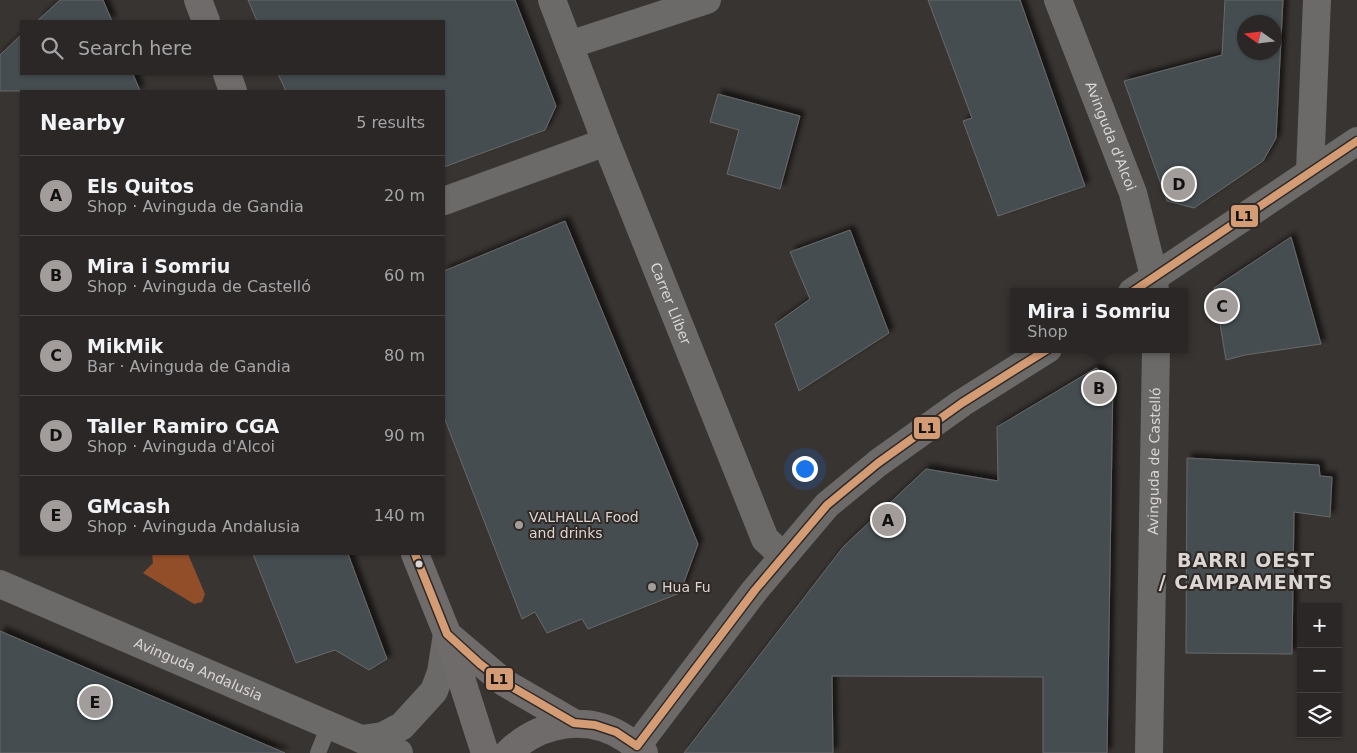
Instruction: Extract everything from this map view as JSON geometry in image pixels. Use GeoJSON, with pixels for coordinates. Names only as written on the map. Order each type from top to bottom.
{"type":"FeatureCollection","features":[{"type":"Feature","properties":{"kind":"main road"},"geometry":{"type":"LineString","coordinates":[[198,0],[206,20]]}},
{"type":"Feature","properties":{"kind":"main road"},"geometry":{"type":"LineString","coordinates":[[227,75],[234,90]]}},
{"type":"Feature","properties":{"kind":"main road"},"geometry":{"type":"LineString","coordinates":[[415,555],[447,634],[485,753]]}},
{"type":"Feature","properties":{"kind":"main road"},"geometry":{"type":"LineString","coordinates":[[447,634],[505,684],[574,723]]}},
{"type":"Feature","properties":{"kind":"main road"},"geometry":{"type":"LineString","coordinates":[[508,753],[526,738],[545,728],[574,723],[595,725],[616,732],[641,750]]}},
{"type":"Feature","properties":{"kind":"street","name":"Carrer Llíber"},"geometry":{"type":"LineString","coordinates":[[552,0],[606,142],[766,539],[783,556]]}},
{"type":"Feature","properties":{"kind":"street"},"geometry":{"type":"LineString","coordinates":[[569,45],[707,0]]}},
{"type":"Feature","properties":{"kind":"street","name":"Avinguda d'Alcoi"},"geometry":{"type":"LineString","coordinates":[[1058,0],[1133,193],[1155,284]]}},
{"type":"Feature","properties":{"kind":"street"},"geometry":{"type":"LineString","coordinates":[[1310,171],[1317,0]]}},
{"type":"Feature","properties":{"kind":"street"},"geometry":{"type":"LineString","coordinates":[[1155,284],[1310,171],[1357,141]]}},
{"type":"Feature","properties":{"kind":"street"},"geometry":{"type":"LineString","coordinates":[[445,201],[606,142]]}},
{"type":"Feature","properties":{"kind":"street"},"geometry":{"type":"LineString","coordinates":[[641,750],[783,556],[827,504],[878,463],[962,403],[1042,353]]}},
{"type":"Feature","properties":{"kind":"street","name":"Avinguda de Castelló"},"geometry":{"type":"LineString","coordinates":[[1149,753],[1156,353]]}},
{"type":"Feature","properties":{"kind":"street","name":"Avinguda Andalusia"},"geometry":{"type":"LineString","coordinates":[[0,584],[361,739],[399,753]]}},
{"type":"Feature","properties":{"kind":"street"},"geometry":{"type":"LineString","coordinates":[[361,739],[383,736],[402,726],[434,691],[441,672],[447,634]]}},
{"type":"Feature","properties":{"kind":"lane"},"geometry":{"type":"LineString","coordinates":[[318,753],[329,725]]}},
{"type":"Feature","properties":{"kind":"shaded area"},"geometry":{"type":"Polygon","coordinates":[[[152,555],[188,555],[205,594],[202,602],[194,604],[143,573],[153,563],[152,555]]]}},
{"type":"Feature","properties":{"kind":"building"},"geometry":{"type":"Polygon","coordinates":[[[60,0],[103,0],[112,20],[38,20],[60,0]]]}},
{"type":"Feature","properties":{"kind":"building"},"geometry":{"type":"Polygon","coordinates":[[[248,0],[515,0],[556,106],[545,130],[445,167],[445,90],[286,90],[278,75],[445,75],[445,20],[257,20],[248,0]]]}},
{"type":"Feature","properties":{"kind":"building"},"geometry":{"type":"Polygon","coordinates":[[[928,0],[1020,0],[1085,186],[998,216],[963,121],[972,118],[928,0]]]}},
{"type":"Feature","properties":{"kind":"building"},"geometry":{"type":"Polygon","coordinates":[[[1225,0],[1283,0],[1282,20],[1282,15],[1237,15],[1237,60],[1280,60],[1276,138],[1263,161],[1194,208],[1167,201],[1124,81],[1222,55],[1225,0]]]}},
{"type":"Feature","properties":{"kind":"building"},"geometry":{"type":"Polygon","coordinates":[[[20,36],[20,75],[133,75],[140,90],[0,91],[0,55],[20,36]]]}},
{"type":"Feature","properties":{"kind":"building"},"geometry":{"type":"Polygon","coordinates":[[[718,94],[800,116],[780,189],[727,174],[739,130],[710,122],[718,94]]]}},
{"type":"Feature","properties":{"kind":"building"},"geometry":{"type":"Polygon","coordinates":[[[565,221],[698,544],[680,593],[588,629],[582,619],[547,633],[535,612],[522,619],[445,420],[445,271],[565,221]]]}},
{"type":"Feature","properties":{"kind":"building"},"geometry":{"type":"Polygon","coordinates":[[[850,230],[889,333],[799,391],[775,324],[810,299],[790,252],[850,230]]]}},
{"type":"Feature","properties":{"kind":"building"},"geometry":{"type":"Polygon","coordinates":[[[1291,237],[1321,344],[1245,355],[1226,360],[1214,288],[1291,237]]]}},
{"type":"Feature","properties":{"kind":"building"},"geometry":{"type":"Polygon","coordinates":[[[1096,368],[1113,379],[1107,753],[1043,753],[1043,677],[832,676],[833,753],[684,753],[844,546],[926,469],[998,481],[997,427],[1096,368]]]}},
{"type":"Feature","properties":{"kind":"building"},"geometry":{"type":"Polygon","coordinates":[[[1187,458],[1319,465],[1320,476],[1332,477],[1330,517],[1294,512],[1292,654],[1186,653],[1187,458]]]}},
{"type":"Feature","properties":{"kind":"building"},"geometry":{"type":"Polygon","coordinates":[[[253,555],[348,555],[387,659],[369,670],[335,650],[296,663],[253,555]]]}},
{"type":"Feature","properties":{"kind":"building"},"geometry":{"type":"Polygon","coordinates":[[[0,631],[285,753],[0,753],[0,631]]]}},
{"type":"Feature","properties":{"kind":"transit line","name":"L1"},"geometry":{"type":"LineString","coordinates":[[1138,288],[1357,141]]}},
{"type":"Feature","properties":{"kind":"transit line","name":"L1"},"geometry":{"type":"LineString","coordinates":[[637,746],[755,590],[827,505],[878,463],[962,403],[1042,353]]}},
{"type":"Feature","properties":{"kind":"transit line","name":"L1"},"geometry":{"type":"LineString","coordinates":[[415,555],[447,634],[480,664],[505,683],[574,723],[595,725],[616,732],[637,746]]}},
{"type":"Feature","properties":{"kind":"place","name":"Taller Ramiro CGA"},"geometry":{"type":"Point","coordinates":[1179,184]}},
{"type":"Feature","properties":{"kind":"place","name":"MikMik"},"geometry":{"type":"Point","coordinates":[1222,306]}},
{"type":"Feature","properties":{"kind":"place","name":"Mira i Somriu"},"geometry":{"type":"Point","coordinates":[1099,388]}},
{"type":"Feature","properties":{"kind":"place","name":"Els Quitos"},"geometry":{"type":"Point","coordinates":[888,520]}},
{"type":"Feature","properties":{"kind":"place","name":"VALHALLA Food and drinks"},"geometry":{"type":"Point","coordinates":[519,525]}},
{"type":"Feature","properties":{"kind":"place","name":"Hua Fu"},"geometry":{"type":"Point","coordinates":[652,587]}},
{"type":"Feature","properties":{"kind":"place","name":"GMcash"},"geometry":{"type":"Point","coordinates":[95,702]}},
{"type":"Feature","properties":{"kind":"district","name":"BARRI OEST / CAMPAMENTS"},"geometry":{"type":"Point","coordinates":[1246,571]}}]}
